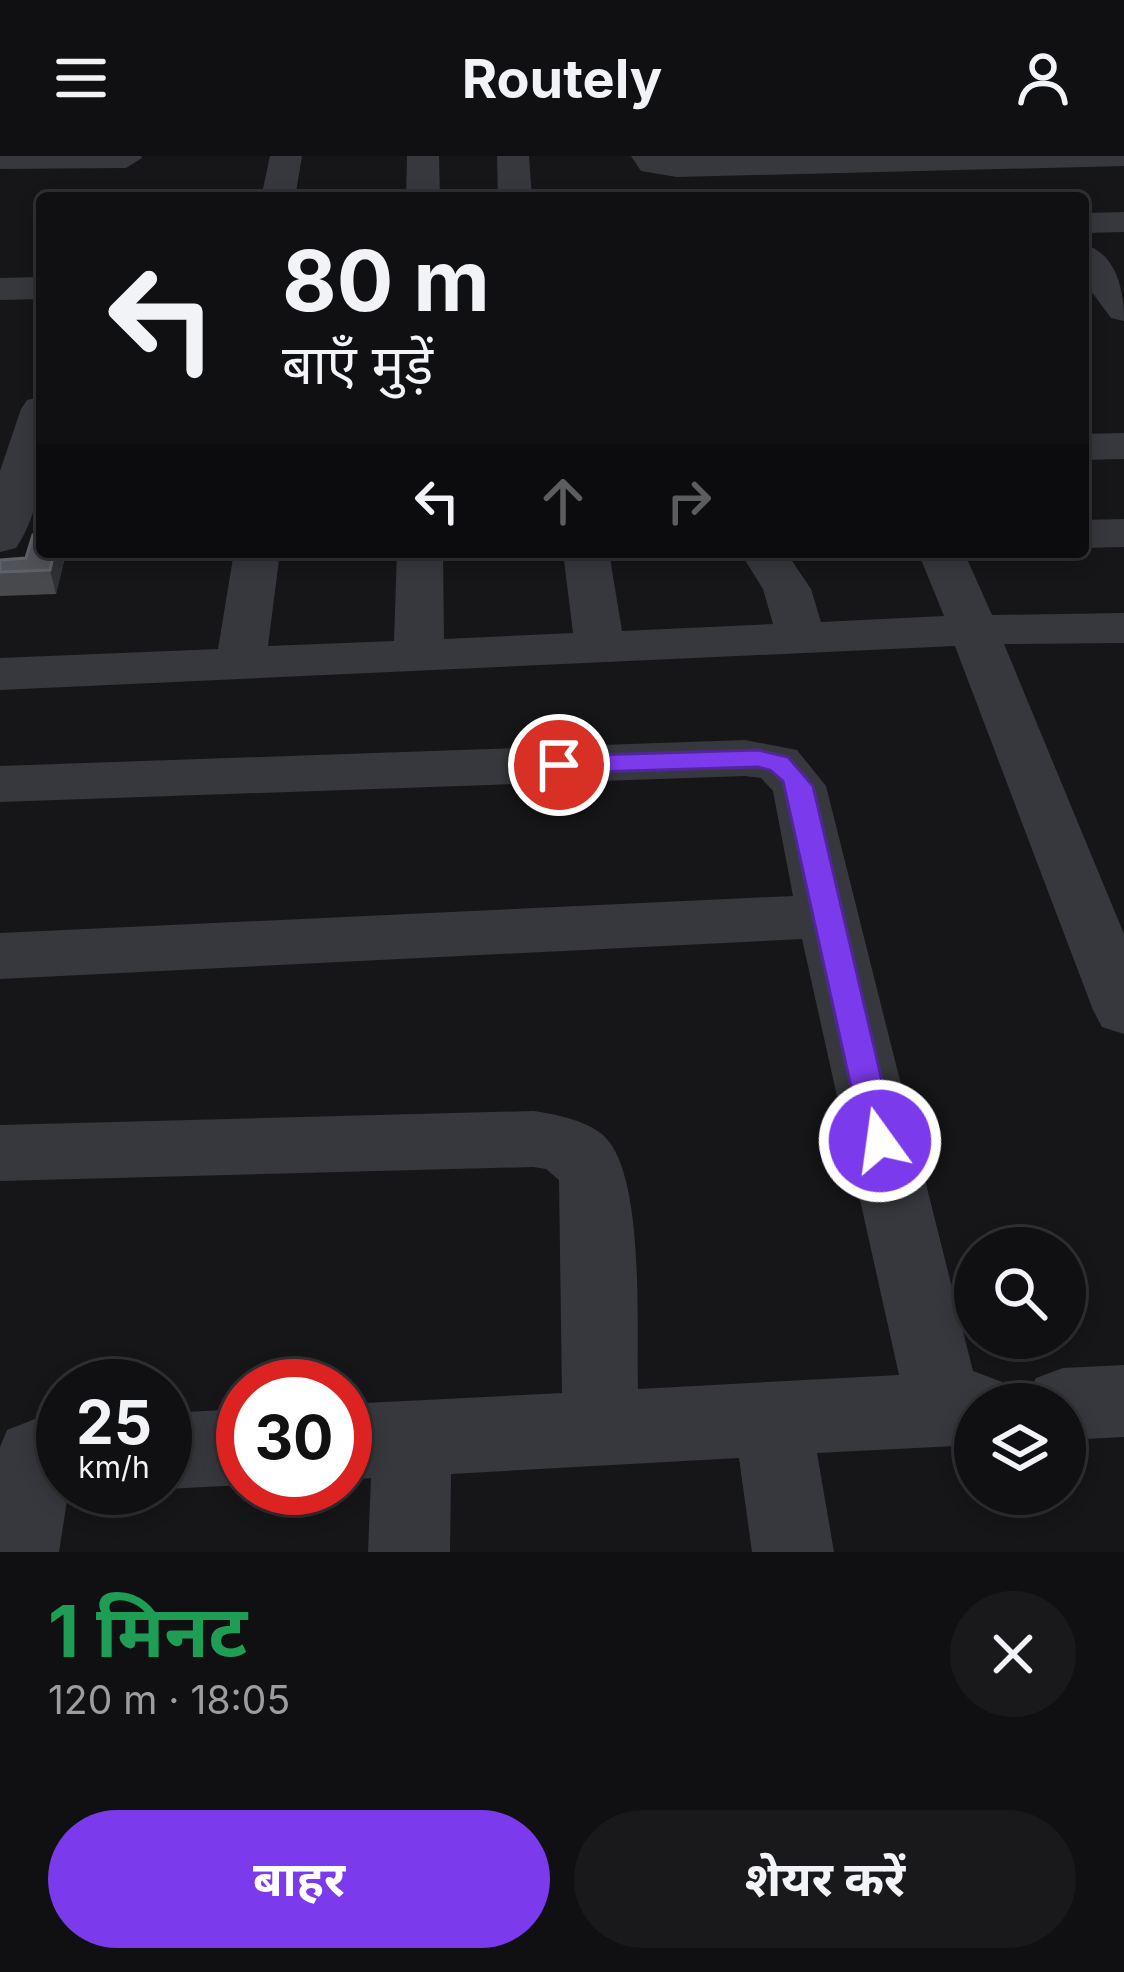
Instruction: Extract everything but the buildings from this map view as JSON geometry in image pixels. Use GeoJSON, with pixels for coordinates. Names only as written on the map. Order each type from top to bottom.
{"type":"FeatureCollection","features":[{"type":"Feature","properties":{"kind":"street"},"geometry":{"type":"LineString","coordinates":[[279,192],[286,156]]}},
{"type":"Feature","properties":{"kind":"street"},"geometry":{"type":"LineString","coordinates":[[423,156],[423,192]]}},
{"type":"Feature","properties":{"kind":"street"},"geometry":{"type":"LineString","coordinates":[[513,156],[515,192]]}},
{"type":"Feature","properties":{"kind":"street"},"geometry":{"type":"LineString","coordinates":[[647,156],[652,164],[677,167],[1124,156]]}},
{"type":"Feature","properties":{"kind":"street"},"geometry":{"type":"LineString","coordinates":[[0,159],[126,157],[114,192]]}},
{"type":"Feature","properties":{"kind":"street"},"geometry":{"type":"LineString","coordinates":[[874,163],[887,192]]}},
{"type":"Feature","properties":{"kind":"street"},"geometry":{"type":"LineString","coordinates":[[1089,224],[1124,222]]}},
{"type":"Feature","properties":{"kind":"street"},"geometry":{"type":"LineString","coordinates":[[1089,263],[1124,310]]}},
{"type":"Feature","properties":{"kind":"street"},"geometry":{"type":"LineString","coordinates":[[0,289],[36,288]]}},
{"type":"Feature","properties":{"kind":"street"},"geometry":{"type":"LineString","coordinates":[[0,538],[36,428]]}},
{"type":"Feature","properties":{"kind":"street"},"geometry":{"type":"LineString","coordinates":[[1089,447],[1124,446]]}},
{"type":"Feature","properties":{"kind":"street"},"geometry":{"type":"LineString","coordinates":[[1089,534],[1124,533]]}},
{"type":"Feature","properties":{"kind":"street"},"geometry":{"type":"LineString","coordinates":[[241,663],[256,558]]}},
{"type":"Feature","properties":{"kind":"street"},"geometry":{"type":"LineString","coordinates":[[418,655],[421,558]]}},
{"type":"Feature","properties":{"kind":"street"},"geometry":{"type":"LineString","coordinates":[[587,558],[600,647]]}},
{"type":"Feature","properties":{"kind":"street"},"geometry":{"type":"LineString","coordinates":[[768,558],[780,574],[802,638]]}},
{"type":"Feature","properties":{"kind":"street"},"geometry":{"type":"LineString","coordinates":[[944,558],[1124,1010]]}},
{"type":"Feature","properties":{"kind":"street"},"geometry":{"type":"LineString","coordinates":[[0,674],[974,630],[1124,628]]}},
{"type":"Feature","properties":{"kind":"street"},"geometry":{"type":"LineString","coordinates":[[0,784],[770,760],[787,768],[800,786],[826,916],[954,1387]]}},
{"type":"Feature","properties":{"kind":"street"},"geometry":{"type":"LineString","coordinates":[[0,956],[826,916]]}},
{"type":"Feature","properties":{"kind":"street"},"geometry":{"type":"LineString","coordinates":[[0,1154],[533,1139],[572,1147],[589,1163],[597,1198],[601,1428]]}},
{"type":"Feature","properties":{"kind":"street"},"geometry":{"type":"LineString","coordinates":[[409,1552],[379,1441],[773,1423],[954,1409]]}},
{"type":"Feature","properties":{"kind":"street"},"geometry":{"type":"LineString","coordinates":[[773,1423],[793,1552]]}},
{"type":"Feature","properties":{"kind":"street"},"geometry":{"type":"LineString","coordinates":[[18,1552],[33,1457]]}},
{"type":"Feature","properties":{"kind":"route"},"geometry":{"type":"LineString","coordinates":[[559,765],[758,758],[778,763],[793,775],[800,786],[880,1141]]}}]}
